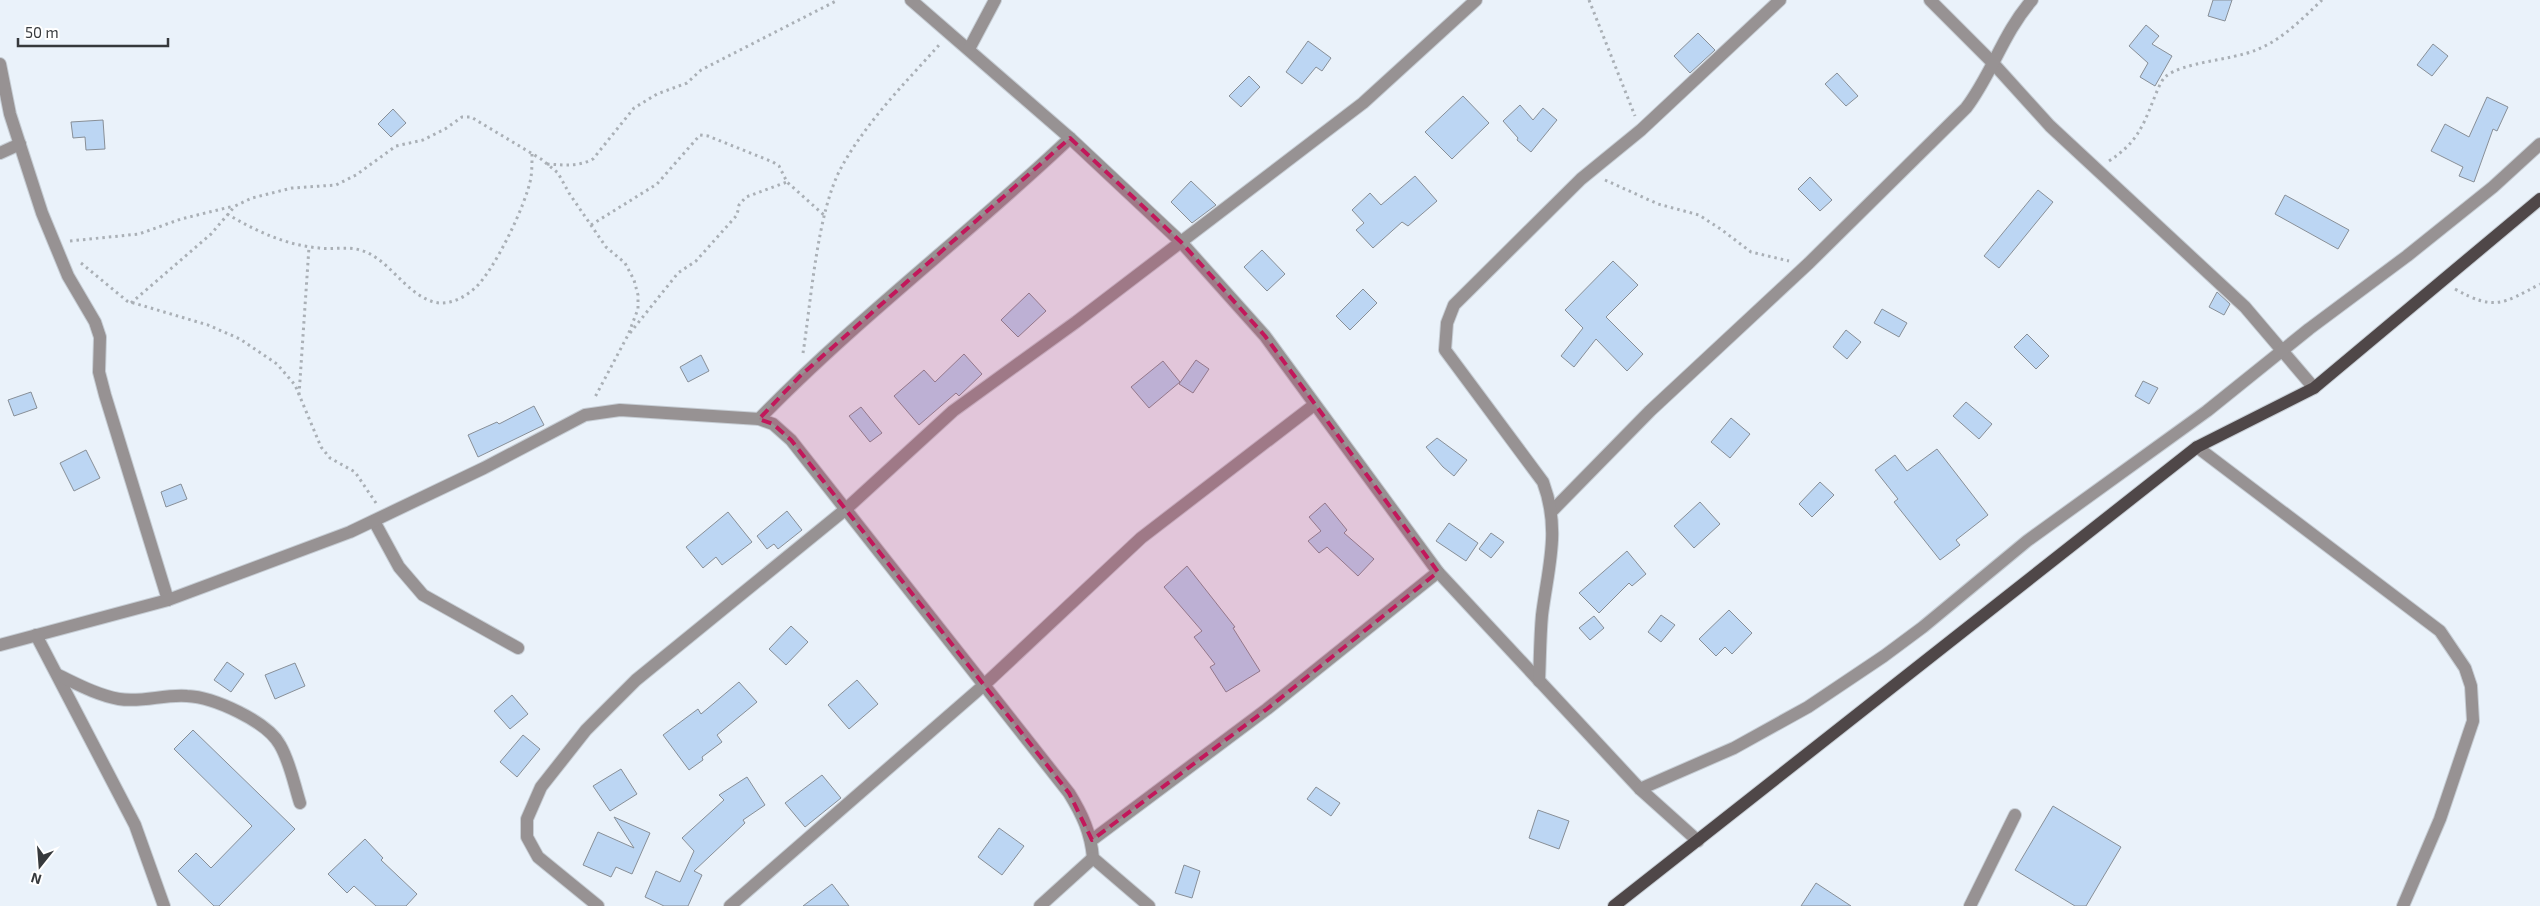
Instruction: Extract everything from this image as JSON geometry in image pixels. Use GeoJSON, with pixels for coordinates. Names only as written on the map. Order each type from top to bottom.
{"type":"FeatureCollection","features":[{"type":"Feature","properties":{"kind":"main road"},"geometry":{"type":"LineString","coordinates":[[1614,906],[2197,446],[2314,388],[2540,199]]}},
{"type":"Feature","properties":{"kind":"street"},"geometry":{"type":"LineString","coordinates":[[911,0],[1070,138],[1181,242],[1265,336],[1438,572],[1640,789],[1698,841]]}},
{"type":"Feature","properties":{"kind":"street"},"geometry":{"type":"LineString","coordinates":[[969,49],[996,0]]}},
{"type":"Feature","properties":{"kind":"street"},"geometry":{"type":"LineString","coordinates":[[1539,681],[1542,616],[1551,559],[1552,511],[1543,482],[1445,350],[1445,336],[1454,305],[1580,179],[1641,130],[1780,0]]}},
{"type":"Feature","properties":{"kind":"street"},"geometry":{"type":"LineString","coordinates":[[1930,0],[1992,62],[2050,126],[2094,169],[2215,277],[2245,307],[2314,388]]}},
{"type":"Feature","properties":{"kind":"street"},"geometry":{"type":"LineString","coordinates":[[1552,511],[1650,411],[1810,263],[1966,108],[2010,27],[2032,0]]}},
{"type":"Feature","properties":{"kind":"street"},"geometry":{"type":"LineString","coordinates":[[598,906],[538,857],[527,837],[527,819],[541,787],[586,730],[636,680],[846,509],[953,411],[1181,242],[1363,103],[1470,2]]}},
{"type":"Feature","properties":{"kind":"street"},"geometry":{"type":"LineString","coordinates":[[0,64],[10,114],[51,235],[68,276],[95,322],[100,337],[99,372],[168,600]]}},
{"type":"Feature","properties":{"kind":"street"},"geometry":{"type":"LineString","coordinates":[[759,419],[800,376],[1008,197],[1070,138]]}},
{"type":"Feature","properties":{"kind":"street"},"geometry":{"type":"LineString","coordinates":[[0,153],[20,144]]}},
{"type":"Feature","properties":{"kind":"street"},"geometry":{"type":"LineString","coordinates":[[1640,789],[1734,748],[1808,707],[1923,627],[2027,541],[2207,411],[2282,350],[2493,187],[2540,144]]}},
{"type":"Feature","properties":{"kind":"street"},"geometry":{"type":"LineString","coordinates":[[730,906],[984,685],[1141,538],[1314,405]]}},
{"type":"Feature","properties":{"kind":"street"},"geometry":{"type":"LineString","coordinates":[[0,645],[168,600],[350,532],[484,468],[585,415],[620,410],[759,419],[773,424],[791,440],[1069,793],[1083,816],[1092,840],[1093,858],[1149,906]]}},
{"type":"Feature","properties":{"kind":"street"},"geometry":{"type":"LineString","coordinates":[[2197,446],[2440,631],[2465,668],[2471,686],[2473,705],[2469,735],[2440,820],[2403,906]]}},
{"type":"Feature","properties":{"kind":"street"},"geometry":{"type":"LineString","coordinates":[[380,518],[399,567],[422,595],[518,648]]}},
{"type":"Feature","properties":{"kind":"street"},"geometry":{"type":"LineString","coordinates":[[1092,840],[1267,710],[1438,572]]}},
{"type":"Feature","properties":{"kind":"street"},"geometry":{"type":"LineString","coordinates":[[36,635],[135,825],[164,906]]}},
{"type":"Feature","properties":{"kind":"street"},"geometry":{"type":"LineString","coordinates":[[58,675],[95,692],[118,699],[140,700],[186,695],[203,698],[230,708],[262,726],[279,743],[300,803]]}},
{"type":"Feature","properties":{"kind":"street"},"geometry":{"type":"LineString","coordinates":[[1970,906],[2015,815]]}},
{"type":"Feature","properties":{"kind":"street"},"geometry":{"type":"LineString","coordinates":[[1040,906],[1093,858]]}},
{"type":"Feature","properties":{"kind":"path"},"geometry":{"type":"LineString","coordinates":[[547,164],[584,164],[593,159],[634,108],[657,94],[687,82],[701,70],[838,0]]}},
{"type":"Feature","properties":{"kind":"path"},"geometry":{"type":"LineString","coordinates":[[1589,0],[1641,130]]}},
{"type":"Feature","properties":{"kind":"path"},"geometry":{"type":"LineString","coordinates":[[2094,169],[2120,154],[2133,142],[2144,125],[2164,78],[2180,69],[2256,50],[2272,42],[2297,24],[2322,0]]}},
{"type":"Feature","properties":{"kind":"path"},"geometry":{"type":"LineString","coordinates":[[800,376],[817,257],[825,216],[840,169],[875,120],[950,34]]}},
{"type":"Feature","properties":{"kind":"path"},"geometry":{"type":"LineString","coordinates":[[51,235],[59,242],[139,234],[181,219],[235,206],[252,198],[292,188],[341,183],[396,146],[423,140],[445,129],[462,117],[471,117],[532,154],[558,173],[606,247],[625,263],[634,280],[638,309],[628,335],[585,415]]}},
{"type":"Feature","properties":{"kind":"path"},"geometry":{"type":"LineString","coordinates":[[591,225],[657,184],[700,135],[708,136],[773,162],[779,166],[786,182],[825,216]]}},
{"type":"Feature","properties":{"kind":"path"},"geometry":{"type":"LineString","coordinates":[[227,214],[258,232],[309,246],[361,250],[374,256],[420,296],[434,302],[450,304],[475,288],[492,265],[526,194],[531,177],[532,154]]}},
{"type":"Feature","properties":{"kind":"path"},"geometry":{"type":"LineString","coordinates":[[1580,179],[1596,178],[1612,182],[1658,204],[1699,215],[1750,252],[1775,259],[1810,263]]}},
{"type":"Feature","properties":{"kind":"path"},"geometry":{"type":"LineString","coordinates":[[628,335],[678,274],[696,262],[737,215],[739,205],[746,197],[786,182]]}},
{"type":"Feature","properties":{"kind":"path"},"geometry":{"type":"LineString","coordinates":[[131,302],[211,234],[235,206]]}},
{"type":"Feature","properties":{"kind":"path"},"geometry":{"type":"LineString","coordinates":[[299,396],[309,246]]}},
{"type":"Feature","properties":{"kind":"path"},"geometry":{"type":"LineString","coordinates":[[79,261],[105,285],[131,302],[208,325],[240,339],[277,364],[295,385],[320,447],[330,458],[354,472],[380,518]]}},
{"type":"Feature","properties":{"kind":"path"},"geometry":{"type":"LineString","coordinates":[[2442,281],[2472,298],[2488,304],[2510,300],[2540,284]]}},
{"type":"Feature","properties":{"kind":"highlighted area"},"geometry":{"type":"Polygon","coordinates":[[[1070,138],[1181,242],[1265,336],[1438,572],[1267,709],[1092,840],[1069,793],[791,440],[773,424],[759,419],[800,376],[1070,138]]]}},
{"type":"Feature","properties":{"kind":"building"},"geometry":{"type":"Polygon","coordinates":[[[2213,0],[2232,0],[2225,21],[2208,16],[2213,0]]]}},
{"type":"Feature","properties":{"kind":"building"},"geometry":{"type":"Polygon","coordinates":[[[2146,25],[2159,36],[2152,44],[2172,56],[2155,86],[2140,77],[2148,63],[2129,46],[2146,25]]]}},
{"type":"Feature","properties":{"kind":"building"},"geometry":{"type":"Polygon","coordinates":[[[1698,33],[1715,50],[1690,73],[1674,56],[1698,33]]]}},
{"type":"Feature","properties":{"kind":"building"},"geometry":{"type":"Polygon","coordinates":[[[1308,41],[1331,58],[1322,71],[1316,67],[1302,84],[1286,72],[1308,41]]]}},
{"type":"Feature","properties":{"kind":"building"},"geometry":{"type":"Polygon","coordinates":[[[2433,44],[2448,56],[2432,76],[2417,65],[2433,44]]]}},
{"type":"Feature","properties":{"kind":"building"},"geometry":{"type":"Polygon","coordinates":[[[1837,73],[1858,96],[1846,106],[1825,84],[1837,73]]]}},
{"type":"Feature","properties":{"kind":"building"},"geometry":{"type":"Polygon","coordinates":[[[1249,76],[1260,87],[1241,107],[1229,96],[1249,76]]]}},
{"type":"Feature","properties":{"kind":"building"},"geometry":{"type":"Polygon","coordinates":[[[1463,96],[1489,123],[1452,159],[1425,132],[1463,96]]]}},
{"type":"Feature","properties":{"kind":"building"},"geometry":{"type":"Polygon","coordinates":[[[2487,97],[2508,107],[2497,131],[2493,129],[2474,182],[2459,176],[2463,167],[2431,151],[2445,124],[2469,137],[2487,97]]]}},
{"type":"Feature","properties":{"kind":"building"},"geometry":{"type":"Polygon","coordinates":[[[1520,105],[1533,120],[1543,108],[1557,120],[1531,152],[1517,140],[1518,138],[1503,121],[1520,105]]]}},
{"type":"Feature","properties":{"kind":"building"},"geometry":{"type":"Polygon","coordinates":[[[393,109],[406,123],[391,137],[378,124],[393,109]]]}},
{"type":"Feature","properties":{"kind":"building"},"geometry":{"type":"Polygon","coordinates":[[[103,120],[105,149],[86,150],[85,137],[73,138],[71,122],[103,120]]]}},
{"type":"Feature","properties":{"kind":"building"},"geometry":{"type":"Polygon","coordinates":[[[1415,176],[1437,201],[1408,226],[1402,222],[1373,248],[1356,230],[1364,223],[1352,210],[1370,193],[1381,205],[1415,176]]]}},
{"type":"Feature","properties":{"kind":"building"},"geometry":{"type":"Polygon","coordinates":[[[1810,177],[1832,200],[1820,211],[1798,189],[1810,177]]]}},
{"type":"Feature","properties":{"kind":"building"},"geometry":{"type":"Polygon","coordinates":[[[1191,181],[1216,205],[1192,223],[1171,202],[1191,181]]]}},
{"type":"Feature","properties":{"kind":"building"},"geometry":{"type":"Polygon","coordinates":[[[2038,190],[2053,202],[1999,268],[1984,256],[2038,190]]]}},
{"type":"Feature","properties":{"kind":"building"},"geometry":{"type":"Polygon","coordinates":[[[2285,195],[2349,230],[2338,249],[2275,214],[2285,195]]]}},
{"type":"Feature","properties":{"kind":"building"},"geometry":{"type":"Polygon","coordinates":[[[1262,250],[1285,274],[1267,291],[1244,267],[1262,250]]]}},
{"type":"Feature","properties":{"kind":"building"},"geometry":{"type":"Polygon","coordinates":[[[1613,261],[1638,285],[1606,317],[1643,354],[1627,371],[1596,339],[1574,367],[1561,356],[1583,328],[1565,310],[1613,261]]]}},
{"type":"Feature","properties":{"kind":"building"},"geometry":{"type":"Polygon","coordinates":[[[1363,289],[1377,303],[1350,330],[1336,316],[1363,289]]]}},
{"type":"Feature","properties":{"kind":"building"},"geometry":{"type":"Polygon","coordinates":[[[2217,292],[2230,304],[2224,315],[2209,307],[2217,292]]]}},
{"type":"Feature","properties":{"kind":"building"},"geometry":{"type":"Polygon","coordinates":[[[1029,293],[1046,311],[1018,337],[1001,320],[1029,293]]]}},
{"type":"Feature","properties":{"kind":"building"},"geometry":{"type":"Polygon","coordinates":[[[1882,309],[1907,323],[1899,337],[1874,323],[1882,309]]]}},
{"type":"Feature","properties":{"kind":"building"},"geometry":{"type":"Polygon","coordinates":[[[1846,330],[1861,342],[1847,359],[1833,347],[1846,330]]]}},
{"type":"Feature","properties":{"kind":"building"},"geometry":{"type":"Polygon","coordinates":[[[2027,334],[2049,356],[2036,369],[2014,347],[2027,334]]]}},
{"type":"Feature","properties":{"kind":"building"},"geometry":{"type":"Polygon","coordinates":[[[964,354],[982,374],[959,396],[956,393],[919,425],[894,396],[924,370],[935,382],[964,354]]]}},
{"type":"Feature","properties":{"kind":"building"},"geometry":{"type":"Polygon","coordinates":[[[701,355],[709,371],[688,382],[680,367],[701,355]]]}},
{"type":"Feature","properties":{"kind":"building"},"geometry":{"type":"Polygon","coordinates":[[[1196,360],[1209,369],[1193,393],[1179,384],[1196,360]]]}},
{"type":"Feature","properties":{"kind":"building"},"geometry":{"type":"Polygon","coordinates":[[[1163,361],[1180,382],[1149,408],[1131,387],[1163,361]]]}},
{"type":"Feature","properties":{"kind":"building"},"geometry":{"type":"Polygon","coordinates":[[[2143,381],[2158,388],[2149,404],[2135,396],[2143,381]]]}},
{"type":"Feature","properties":{"kind":"building"},"geometry":{"type":"Polygon","coordinates":[[[31,392],[37,408],[14,416],[8,400],[31,392]]]}},
{"type":"Feature","properties":{"kind":"building"},"geometry":{"type":"Polygon","coordinates":[[[1966,402],[1992,424],[1979,439],[1953,416],[1966,402]]]}},
{"type":"Feature","properties":{"kind":"building"},"geometry":{"type":"Polygon","coordinates":[[[534,406],[544,425],[478,457],[468,435],[497,422],[499,424],[534,406]]]}},
{"type":"Feature","properties":{"kind":"building"},"geometry":{"type":"Polygon","coordinates":[[[861,407],[882,433],[870,442],[849,416],[861,407]]]}},
{"type":"Feature","properties":{"kind":"building"},"geometry":{"type":"Polygon","coordinates":[[[1731,418],[1750,434],[1730,458],[1711,442],[1731,418]]]}},
{"type":"Feature","properties":{"kind":"building"},"geometry":{"type":"Polygon","coordinates":[[[1437,438],[1467,460],[1454,476],[1443,467],[1426,447],[1437,438]]]}},
{"type":"Feature","properties":{"kind":"building"},"geometry":{"type":"Polygon","coordinates":[[[1937,449],[1988,515],[1956,540],[1960,545],[1940,560],[1894,502],[1898,499],[1875,470],[1895,455],[1907,471],[1937,449]]]}},
{"type":"Feature","properties":{"kind":"building"},"geometry":{"type":"Polygon","coordinates":[[[86,450],[100,478],[74,491],[60,463],[86,450]]]}},
{"type":"Feature","properties":{"kind":"building"},"geometry":{"type":"Polygon","coordinates":[[[1820,482],[1834,495],[1812,517],[1799,504],[1820,482]]]}},
{"type":"Feature","properties":{"kind":"building"},"geometry":{"type":"Polygon","coordinates":[[[181,484],[187,499],[166,507],[161,492],[181,484]]]}},
{"type":"Feature","properties":{"kind":"building"},"geometry":{"type":"Polygon","coordinates":[[[1700,502],[1720,524],[1694,548],[1674,526],[1700,502]]]}},
{"type":"Feature","properties":{"kind":"building"},"geometry":{"type":"Polygon","coordinates":[[[1325,503],[1347,530],[1344,533],[1374,559],[1358,576],[1327,547],[1319,553],[1308,541],[1321,531],[1309,517],[1325,503]]]}},
{"type":"Feature","properties":{"kind":"building"},"geometry":{"type":"Polygon","coordinates":[[[787,511],[802,530],[778,549],[774,544],[767,549],[757,536],[787,511]]]}},
{"type":"Feature","properties":{"kind":"building"},"geometry":{"type":"Polygon","coordinates":[[[728,512],[752,542],[722,565],[716,557],[703,568],[686,547],[728,512]]]}},
{"type":"Feature","properties":{"kind":"building"},"geometry":{"type":"Polygon","coordinates":[[[1449,523],[1478,543],[1466,561],[1436,541],[1449,523]]]}},
{"type":"Feature","properties":{"kind":"building"},"geometry":{"type":"Polygon","coordinates":[[[1491,533],[1504,542],[1491,558],[1479,549],[1491,533]]]}},
{"type":"Feature","properties":{"kind":"building"},"geometry":{"type":"Polygon","coordinates":[[[1627,551],[1646,574],[1632,586],[1629,583],[1599,613],[1579,593],[1627,551]]]}},
{"type":"Feature","properties":{"kind":"building"},"geometry":{"type":"Polygon","coordinates":[[[1187,566],[1235,627],[1233,628],[1260,671],[1226,692],[1210,667],[1215,664],[1194,637],[1202,631],[1164,587],[1187,566]]]}},
{"type":"Feature","properties":{"kind":"building"},"geometry":{"type":"Polygon","coordinates":[[[1729,610],[1752,633],[1732,654],[1725,647],[1716,656],[1699,639],[1729,610]]]}},
{"type":"Feature","properties":{"kind":"building"},"geometry":{"type":"Polygon","coordinates":[[[1661,615],[1675,625],[1661,642],[1648,632],[1661,615]]]}},
{"type":"Feature","properties":{"kind":"building"},"geometry":{"type":"Polygon","coordinates":[[[1594,616],[1604,628],[1590,640],[1579,628],[1594,616]]]}},
{"type":"Feature","properties":{"kind":"building"},"geometry":{"type":"Polygon","coordinates":[[[791,626],[808,642],[786,665],[769,649],[791,626]]]}},
{"type":"Feature","properties":{"kind":"building"},"geometry":{"type":"Polygon","coordinates":[[[227,662],[244,674],[231,692],[214,680],[227,662]]]}},
{"type":"Feature","properties":{"kind":"building"},"geometry":{"type":"Polygon","coordinates":[[[295,663],[305,686],[275,699],[265,675],[295,663]]]}},
{"type":"Feature","properties":{"kind":"building"},"geometry":{"type":"Polygon","coordinates":[[[857,680],[878,704],[849,729],[828,705],[857,680]]]}},
{"type":"Feature","properties":{"kind":"building"},"geometry":{"type":"Polygon","coordinates":[[[739,682],[757,702],[717,735],[722,742],[702,757],[703,760],[689,770],[663,735],[698,709],[701,714],[739,682]]]}},
{"type":"Feature","properties":{"kind":"building"},"geometry":{"type":"Polygon","coordinates":[[[512,695],[528,714],[510,729],[494,711],[512,695]]]}},
{"type":"Feature","properties":{"kind":"building"},"geometry":{"type":"Polygon","coordinates":[[[193,730],[295,829],[219,906],[214,906],[178,871],[196,853],[211,868],[252,826],[174,749],[193,730]]]}},
{"type":"Feature","properties":{"kind":"building"},"geometry":{"type":"Polygon","coordinates":[[[523,735],[540,749],[517,777],[500,762],[523,735]]]}},
{"type":"Feature","properties":{"kind":"building"},"geometry":{"type":"Polygon","coordinates":[[[621,769],[637,794],[610,811],[593,786],[621,769]]]}},
{"type":"Feature","properties":{"kind":"building"},"geometry":{"type":"Polygon","coordinates":[[[822,775],[841,798],[805,827],[785,803],[822,775]]]}},
{"type":"Feature","properties":{"kind":"building"},"geometry":{"type":"Polygon","coordinates":[[[747,777],[765,805],[743,820],[745,823],[694,871],[702,875],[688,906],[664,906],[645,897],[656,871],[680,882],[694,851],[682,838],[724,800],[719,795],[747,777]]]}},
{"type":"Feature","properties":{"kind":"building"},"geometry":{"type":"Polygon","coordinates":[[[1316,787],[1340,803],[1331,816],[1307,799],[1316,787]]]}},
{"type":"Feature","properties":{"kind":"building"},"geometry":{"type":"Polygon","coordinates":[[[2053,806],[2121,847],[2086,906],[2075,906],[2015,870],[2053,806]]]}},
{"type":"Feature","properties":{"kind":"building"},"geometry":{"type":"Polygon","coordinates":[[[1538,810],[1569,821],[1559,849],[1529,838],[1538,810]]]}},
{"type":"Feature","properties":{"kind":"building"},"geometry":{"type":"Polygon","coordinates":[[[614,817],[650,833],[632,874],[616,867],[611,877],[583,865],[598,832],[634,848],[614,817]]]}},
{"type":"Feature","properties":{"kind":"building"},"geometry":{"type":"Polygon","coordinates":[[[999,828],[1024,846],[1002,875],[978,857],[999,828]]]}},
{"type":"Feature","properties":{"kind":"building"},"geometry":{"type":"Polygon","coordinates":[[[365,839],[383,858],[381,860],[417,894],[406,906],[376,906],[354,886],[347,893],[328,874],[365,839]]]}},
{"type":"Feature","properties":{"kind":"building"},"geometry":{"type":"Polygon","coordinates":[[[1184,865],[1200,871],[1192,898],[1175,893],[1184,865]]]}},
{"type":"Feature","properties":{"kind":"building"},"geometry":{"type":"Polygon","coordinates":[[[1816,883],[1851,906],[1801,906],[1816,883]]]}},
{"type":"Feature","properties":{"kind":"building"},"geometry":{"type":"Polygon","coordinates":[[[832,884],[849,906],[803,906],[832,884]]]}}]}
